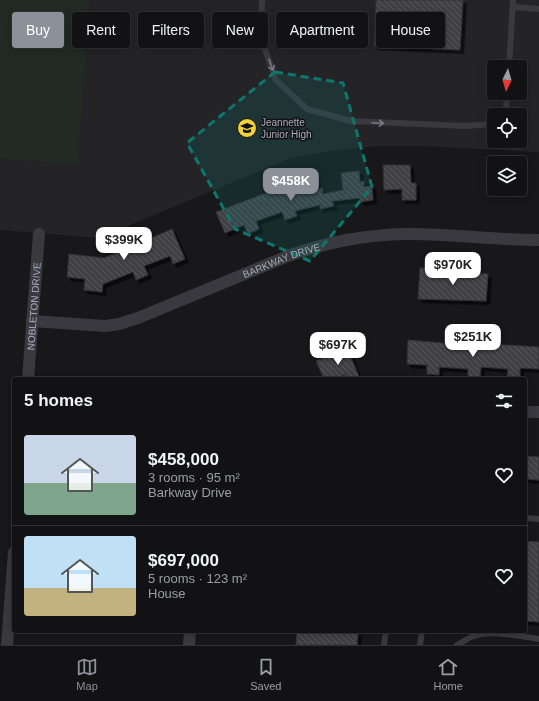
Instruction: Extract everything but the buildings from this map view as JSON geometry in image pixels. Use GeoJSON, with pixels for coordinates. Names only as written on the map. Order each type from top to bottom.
{"type":"FeatureCollection","features":[{"type":"Feature","properties":{"kind":"street","name":"NOBLETON DRIVE"},"geometry":{"type":"LineString","coordinates":[[28,377],[39,234]]}},
{"type":"Feature","properties":{"kind":"street","name":"BARKWAY DRIVE"},"geometry":{"type":"LineString","coordinates":[[32,321],[93,326],[119,324],[138,318],[288,256],[311,248],[372,236],[411,234],[539,240]]}},
{"type":"Feature","properties":{"kind":"street"},"geometry":{"type":"LineString","coordinates":[[527,412],[539,412]]}},
{"type":"Feature","properties":{"kind":"street"},"geometry":{"type":"LineString","coordinates":[[7,645],[12,579]]}},
{"type":"Feature","properties":{"kind":"street"},"geometry":{"type":"LineString","coordinates":[[189,645],[190,633]]}},
{"type":"Feature","properties":{"kind":"lane"},"geometry":{"type":"LineString","coordinates":[[262,0],[261,38],[276,80],[307,109],[351,122],[465,126],[487,124]]}},
{"type":"Feature","properties":{"kind":"lane"},"geometry":{"type":"LineString","coordinates":[[509,60],[513,0]]}},
{"type":"Feature","properties":{"kind":"lane"},"geometry":{"type":"LineString","coordinates":[[513,7],[539,9]]}},
{"type":"Feature","properties":{"kind":"lane"},"geometry":{"type":"LineString","coordinates":[[527,518],[539,519]]}},
{"type":"Feature","properties":{"kind":"lane"},"geometry":{"type":"LineString","coordinates":[[384,645],[386,633]]}},
{"type":"Feature","properties":{"kind":"lane"},"geometry":{"type":"LineString","coordinates":[[420,645],[422,633]]}},
{"type":"Feature","properties":{"kind":"lane"},"geometry":{"type":"LineString","coordinates":[[457,645],[480,635],[500,634],[539,639]]}},
{"type":"Feature","properties":{"kind":"highlighted area"},"geometry":{"type":"Polygon","coordinates":[[[275,72],[343,83],[372,187],[310,261],[235,229],[187,143],[275,72]]]}},
{"type":"Feature","properties":{"kind":"shaded area","name":"Jeannette Junior High"},"geometry":{"type":"Polygon","coordinates":[[[0,0],[539,0],[539,152],[422,146],[377,146],[330,151],[291,158],[99,238],[0,230],[0,0]]]}},
{"type":"Feature","properties":{"kind":"shaded area"},"geometry":{"type":"Polygon","coordinates":[[[0,0],[90,0],[89,12],[72,12],[72,48],[86,48],[78,164],[0,159],[0,0]]]}},
{"type":"Feature","properties":{"kind":"place","name":"Jeannette Junior High"},"geometry":{"type":"Point","coordinates":[247,128]}}]}
